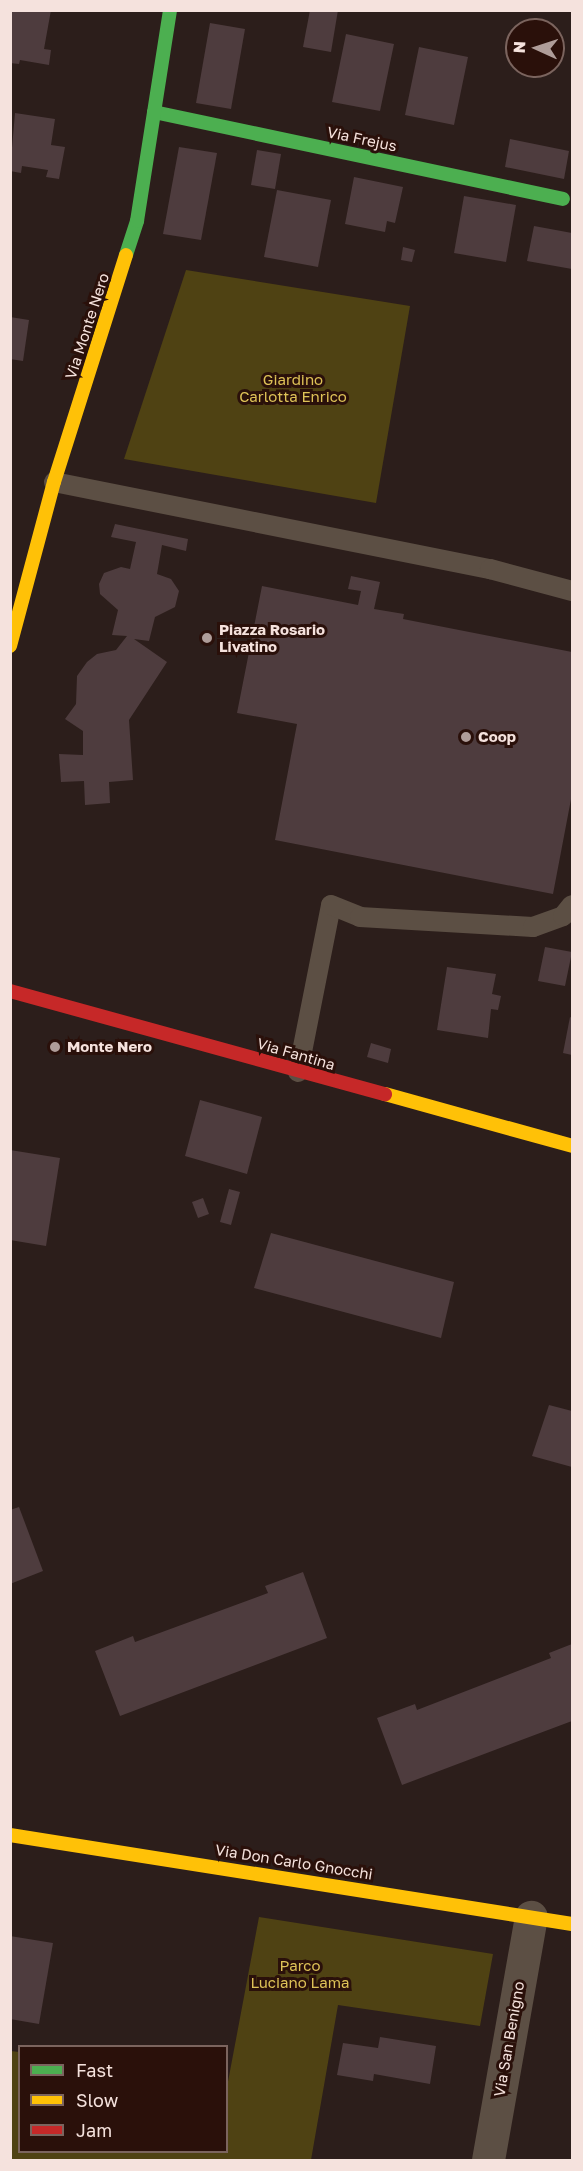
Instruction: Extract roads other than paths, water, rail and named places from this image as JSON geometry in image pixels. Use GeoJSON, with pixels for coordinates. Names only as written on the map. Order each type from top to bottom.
{"type":"FeatureCollection","features":[{"type":"Feature","properties":{"kind":"street","name":"Via Monte Nero"},"geometry":{"type":"LineString","coordinates":[[10,646],[54,482],[131,244],[170,10]]}},
{"type":"Feature","properties":{"kind":"street","name":"Via Frejus"},"geometry":{"type":"LineString","coordinates":[[154,112],[563,199]]}},
{"type":"Feature","properties":{"kind":"street","name":"Via Fantina"},"geometry":{"type":"LineString","coordinates":[[10,991],[573,1146]]}},
{"type":"Feature","properties":{"kind":"street","name":"Via Don Carlo Gnocchi"},"geometry":{"type":"LineString","coordinates":[[10,1835],[573,1924]]}},
{"type":"Feature","properties":{"kind":"street","name":"Via San Benigno"},"geometry":{"type":"LineString","coordinates":[[488,2160],[531,1917]]}},
{"type":"Feature","properties":{"kind":"lane"},"geometry":{"type":"LineString","coordinates":[[54,482],[490,569],[573,591]]}},
{"type":"Feature","properties":{"kind":"lane"},"geometry":{"type":"LineString","coordinates":[[298,1072],[331,905],[360,917],[533,927],[556,920],[573,905]]}},
{"type":"Feature","properties":{"kind":"place","name":"Piazza Rosario Livatino"},"geometry":{"type":"Point","coordinates":[207,638]}},
{"type":"Feature","properties":{"kind":"place","name":"Coop"},"geometry":{"type":"Point","coordinates":[466,737]}},
{"type":"Feature","properties":{"kind":"place","name":"Monte Nero"},"geometry":{"type":"Point","coordinates":[55,1047]}},
{"type":"Feature","properties":{"kind":"park label","name":"Giardino Carlotta Enrico"},"geometry":{"type":"Point","coordinates":[293,388]}},
{"type":"Feature","properties":{"kind":"park label","name":"Parco Luciano Lama"},"geometry":{"type":"Point","coordinates":[300,1974]}}]}
